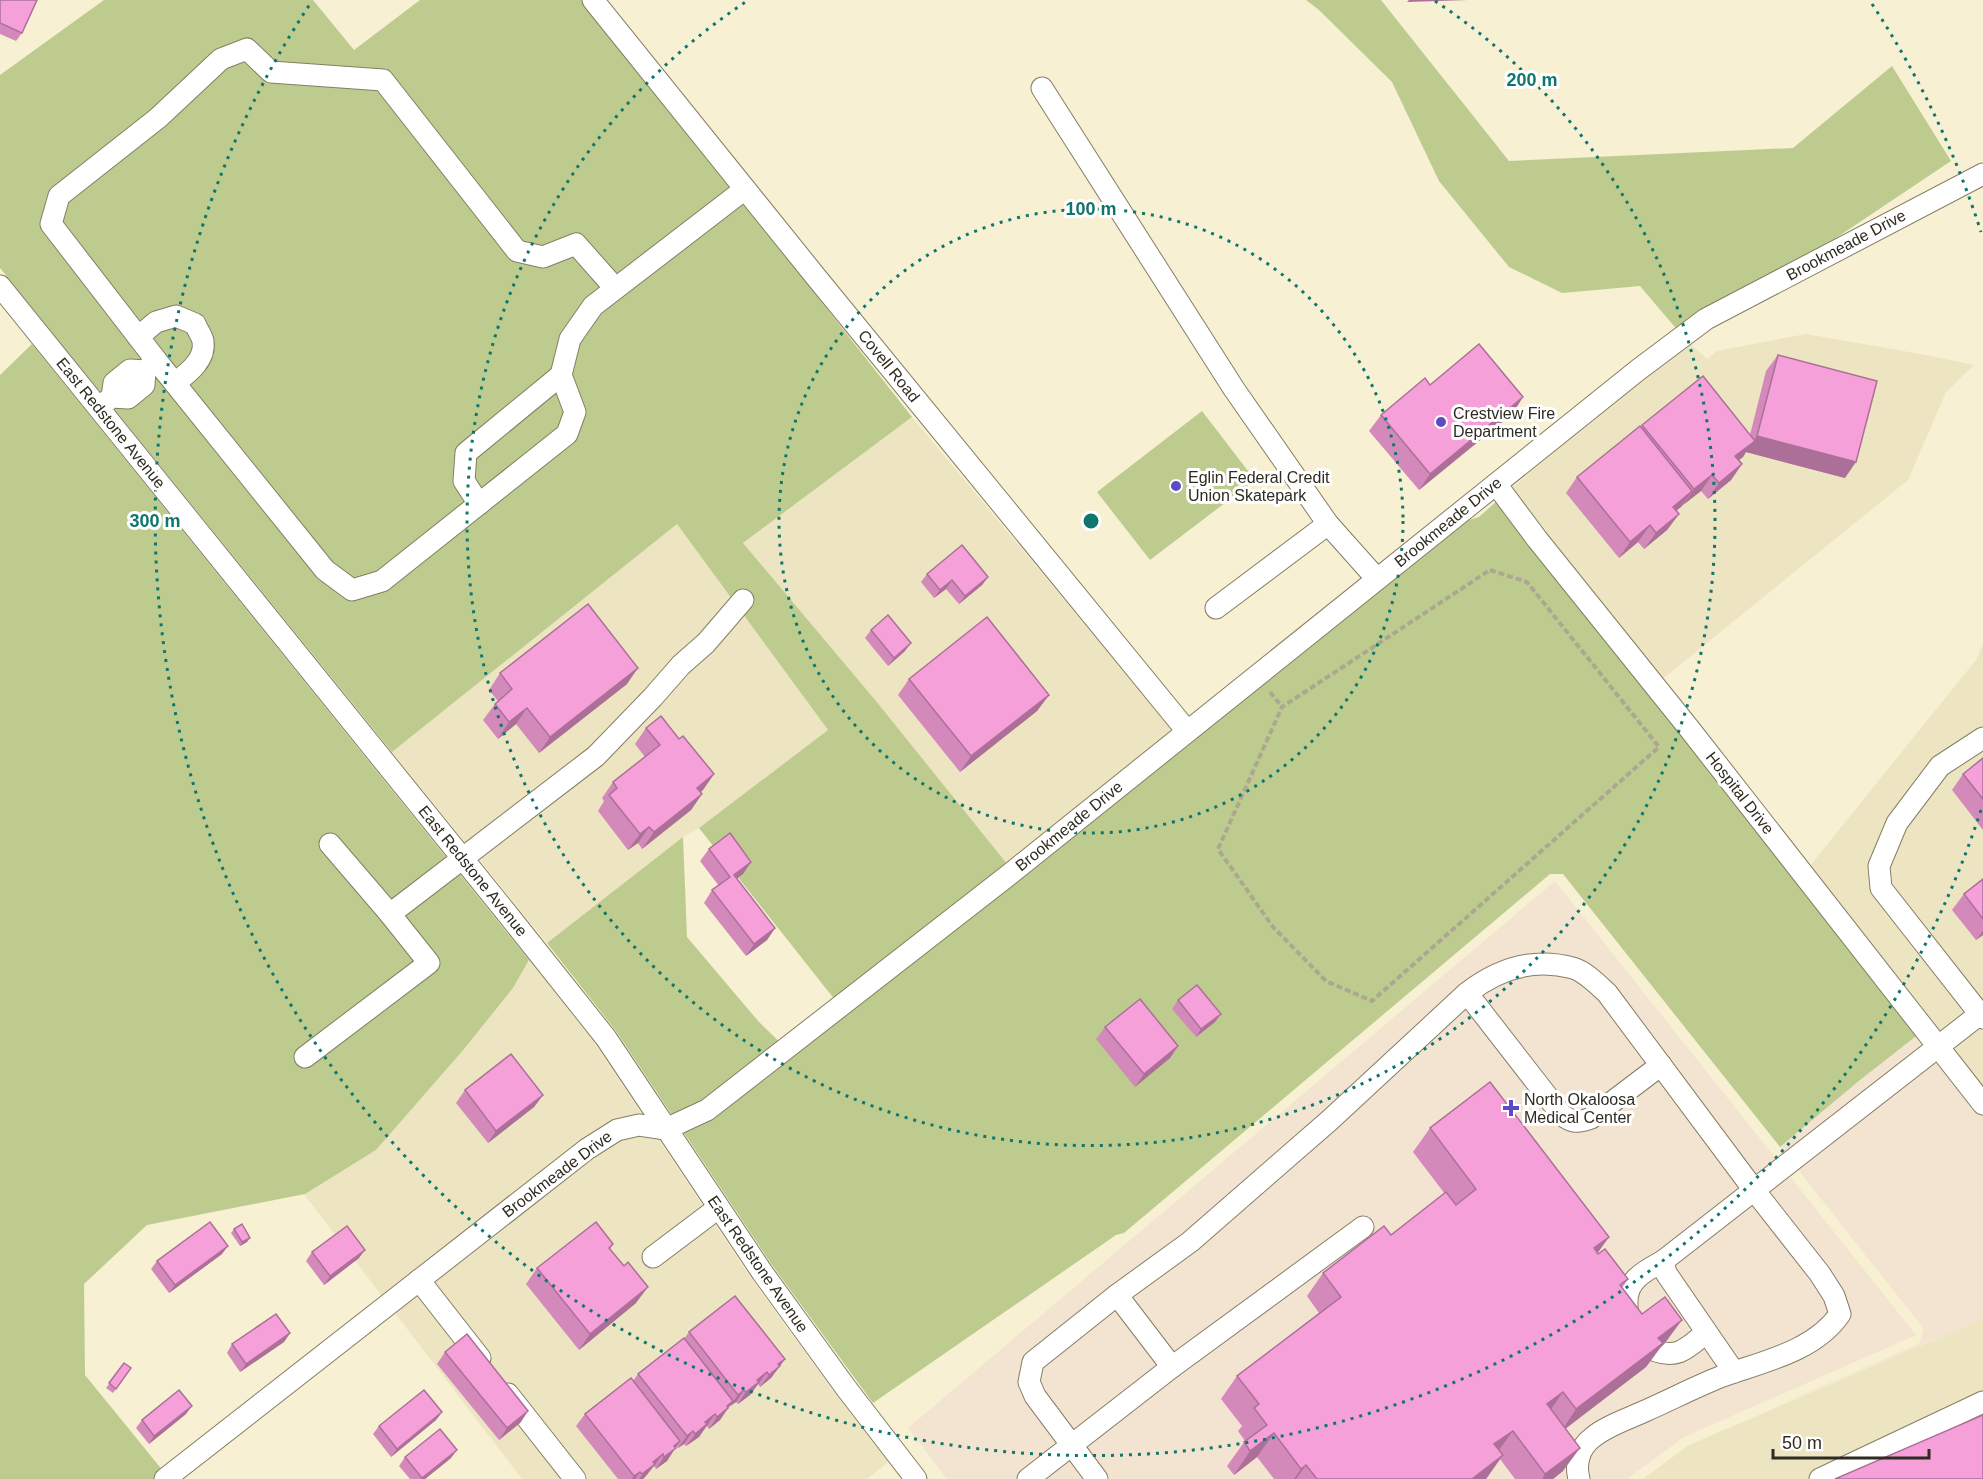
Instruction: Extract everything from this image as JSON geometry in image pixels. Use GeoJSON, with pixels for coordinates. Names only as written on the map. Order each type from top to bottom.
{"type":"FeatureCollection","features":[{"type":"Feature","properties":{"kind":"street","name":"Covell Road"},"geometry":{"type":"LineString","coordinates":[[593,0],[1187,730]]}},
{"type":"Feature","properties":{"kind":"street"},"geometry":{"type":"LineString","coordinates":[[615,288],[576,244],[543,257],[517,251],[383,80],[271,72],[247,49],[221,59],[158,118],[59,196],[51,224],[138,337],[150,365],[175,383],[325,570],[352,590],[382,581],[567,434],[575,412],[561,375],[570,339],[594,306],[746,189]]}},
{"type":"Feature","properties":{"kind":"street"},"geometry":{"type":"LineString","coordinates":[[1042,88],[1234,389],[1328,524],[1377,579]]}},
{"type":"Feature","properties":{"kind":"street","name":"Brookmeade Drive"},"geometry":{"type":"LineString","coordinates":[[165,1479],[587,1149],[617,1130],[639,1125],[666,1129],[707,1110],[1010,874],[1638,370],[1706,319],[1983,174]]}},
{"type":"Feature","properties":{"kind":"street","name":"East Redstone Avenue"},"geometry":{"type":"LineString","coordinates":[[0,286],[106,402],[462,858],[606,1038],[718,1208],[833,1371],[916,1479]]}},
{"type":"Feature","properties":{"kind":"street"},"geometry":{"type":"LineString","coordinates":[[138,337],[156,322],[176,316],[195,324],[203,341],[201,358],[187,374],[175,383]]}},
{"type":"Feature","properties":{"kind":"street"},"geometry":{"type":"LineString","coordinates":[[106,402],[128,398],[144,386],[150,365]]}},
{"type":"Feature","properties":{"kind":"street"},"geometry":{"type":"LineString","coordinates":[[478,504],[464,481],[466,453],[561,375]]}},
{"type":"Feature","properties":{"kind":"street","name":"Hospital Drive"},"geometry":{"type":"LineString","coordinates":[[1496,484],[1983,1104]]}},
{"type":"Feature","properties":{"kind":"street"},"geometry":{"type":"LineString","coordinates":[[1216,608],[1328,524]]}},
{"type":"Feature","properties":{"kind":"street"},"geometry":{"type":"LineString","coordinates":[[390,914],[596,756],[681,665],[706,643],[743,600]]}},
{"type":"Feature","properties":{"kind":"street"},"geometry":{"type":"LineString","coordinates":[[1637,1329],[1627,1316],[1626,1299],[1630,1285],[1639,1275],[1663,1261],[1981,1016],[1881,888],[1879,866],[1897,823],[1940,766],[1983,738]]}},
{"type":"Feature","properties":{"kind":"street"},"geometry":{"type":"LineString","coordinates":[[304,1057],[429,963],[330,844]]}},
{"type":"Feature","properties":{"kind":"street"},"geometry":{"type":"LineString","coordinates":[[1097,1479],[1035,1396],[1029,1382],[1033,1362],[1199,1234],[1330,1120],[1467,993],[1484,980],[1524,964],[1574,968],[1592,979],[1607,993],[1754,1190],[1820,1274],[1834,1296],[1839,1314],[1831,1326],[1790,1352],[1718,1378],[1591,1438],[1578,1460],[1576,1468],[1579,1479]]}},
{"type":"Feature","properties":{"kind":"street"},"geometry":{"type":"LineString","coordinates":[[1467,993],[1561,1114],[1570,1122],[1579,1123],[1591,1118],[1661,1065]]}},
{"type":"Feature","properties":{"kind":"street"},"geometry":{"type":"LineString","coordinates":[[653,1257],[718,1208]]}},
{"type":"Feature","properties":{"kind":"street"},"geometry":{"type":"LineString","coordinates":[[1028,1479],[1172,1367],[1364,1227]]}},
{"type":"Feature","properties":{"kind":"street"},"geometry":{"type":"LineString","coordinates":[[1663,1261],[1666,1273],[1734,1372]]}},
{"type":"Feature","properties":{"kind":"street"},"geometry":{"type":"LineString","coordinates":[[419,1280],[575,1479]]}},
{"type":"Feature","properties":{"kind":"street"},"geometry":{"type":"LineString","coordinates":[[1117,1295],[1172,1367]]}},
{"type":"Feature","properties":{"kind":"street"},"geometry":{"type":"LineString","coordinates":[[1656,1351],[1668,1355],[1681,1352],[1706,1333]]}},
{"type":"Feature","properties":{"kind":"street"},"geometry":{"type":"LineString","coordinates":[[1820,1479],[1983,1402]]}},
{"type":"Feature","properties":{"kind":"path"},"geometry":{"type":"LineString","coordinates":[[1490,570],[1527,582],[1659,747],[1372,1001],[1326,981],[1274,927],[1218,849],[1282,707],[1490,570]]}},
{"type":"Feature","properties":{"kind":"shaded area"},"geometry":{"type":"Polygon","coordinates":[[[1806,334],[1974,365],[1946,392],[1908,480],[1650,689],[1498,500],[1685,339],[1707,359],[1717,351],[1806,334]]]}},
{"type":"Feature","properties":{"kind":"shaded area"},"geometry":{"type":"Polygon","coordinates":[[[912,417],[1184,744],[1016,875],[876,701],[743,543],[912,417]]]}},
{"type":"Feature","properties":{"kind":"shaded area"},"geometry":{"type":"Polygon","coordinates":[[[677,524],[828,730],[699,828],[683,837],[547,943],[392,752],[677,524]]]}},
{"type":"Feature","properties":{"kind":"shaded area"},"geometry":{"type":"Polygon","coordinates":[[[1983,644],[1983,1103],[1801,877],[1976,660],[1983,644]]]}},
{"type":"Feature","properties":{"kind":"shaded area","name":"North Okaloosa Medical Center"},"geometry":{"type":"Polygon","coordinates":[[[1555,881],[1916,1335],[1684,1437],[1627,1479],[947,1479],[908,1428],[1555,881]]]}},
{"type":"Feature","properties":{"kind":"shaded area"},"geometry":{"type":"Polygon","coordinates":[[[529,960],[596,1045],[746,1271],[888,1462],[867,1479],[522,1479],[304,1194],[376,1150],[513,988],[529,960]]]}},
{"type":"Feature","properties":{"kind":"shaded area"},"geometry":{"type":"Polygon","coordinates":[[[1924,1030],[1983,1103],[1983,1319],[1765,1411],[1919,1344],[1924,1329],[1780,1147],[1924,1030]]]}},
{"type":"Feature","properties":{"kind":"shaded area"},"geometry":{"type":"Polygon","coordinates":[[[1983,1319],[1983,1479],[1643,1479],[1689,1445],[1983,1319]]]}},
{"type":"Feature","properties":{"kind":"green space"},"geometry":{"type":"Polygon","coordinates":[[[104,0],[313,0],[354,50],[420,0],[584,0],[912,417],[743,543],[876,701],[1016,875],[1469,520],[1479,517],[1498,500],[1924,1030],[1780,1147],[1563,874],[1550,874],[1124,1233],[1116,1235],[873,1403],[772,1265],[616,1031],[547,943],[683,837],[687,937],[759,1022],[790,1052],[843,1010],[699,828],[828,730],[677,524],[392,752],[0,268],[0,75],[104,0]]]}},
{"type":"Feature","properties":{"kind":"green space"},"geometry":{"type":"Polygon","coordinates":[[[1306,0],[1381,0],[1509,161],[1793,148],[1892,66],[1951,161],[1685,339],[1640,286],[1562,293],[1509,267],[1439,181],[1392,82],[1306,0]]]}},
{"type":"Feature","properties":{"kind":"green space"},"geometry":{"type":"Polygon","coordinates":[[[32,344],[529,960],[513,988],[464,1049],[376,1150],[305,1194],[147,1225],[84,1284],[85,1375],[168,1477],[165,1479],[0,1479],[0,375],[32,344]]]}},
{"type":"Feature","properties":{"kind":"green space","name":"Eglin Federal Credit Union Skatepark"},"geometry":{"type":"Polygon","coordinates":[[[1202,411],[1255,480],[1150,560],[1097,492],[1202,411]]]}},
{"type":"Feature","properties":{"kind":"building"},"geometry":{"type":"Polygon","coordinates":[[[0,0],[37,0],[22,33],[0,23],[0,0]]]}},
{"type":"Feature","properties":{"kind":"building","name":"Crestview Fire Department"},"geometry":{"type":"Polygon","coordinates":[[[1479,344],[1523,397],[1430,474],[1381,415],[1425,378],[1430,385],[1479,344]]]}},
{"type":"Feature","properties":{"kind":"building"},"geometry":{"type":"Polygon","coordinates":[[[1778,355],[1877,381],[1856,462],[1757,436],[1778,355]]]}},
{"type":"Feature","properties":{"kind":"building"},"geometry":{"type":"Polygon","coordinates":[[[1703,376],[1755,441],[1735,456],[1742,464],[1719,483],[1712,475],[1694,489],[1642,425],[1703,376]]]}},
{"type":"Feature","properties":{"kind":"building"},"geometry":{"type":"Polygon","coordinates":[[[1640,426],[1692,491],[1673,507],[1679,514],[1656,533],[1650,525],[1630,542],[1577,477],[1640,426]]]}},
{"type":"Feature","properties":{"kind":"building"},"geometry":{"type":"Polygon","coordinates":[[[962,545],[988,577],[965,596],[952,580],[940,590],[927,574],[962,545]]]}},
{"type":"Feature","properties":{"kind":"building"},"geometry":{"type":"Polygon","coordinates":[[[588,604],[638,668],[550,737],[527,708],[509,722],[495,704],[512,689],[500,673],[588,604]]]}},
{"type":"Feature","properties":{"kind":"building"},"geometry":{"type":"Polygon","coordinates":[[[888,615],[911,643],[894,658],[871,630],[888,615]]]}},
{"type":"Feature","properties":{"kind":"building"},"geometry":{"type":"Polygon","coordinates":[[[987,617],[1049,695],[971,756],[909,679],[987,617]]]}},
{"type":"Feature","properties":{"kind":"building"},"geometry":{"type":"Polygon","coordinates":[[[661,716],[679,739],[683,736],[714,774],[697,788],[702,794],[654,832],[649,827],[640,834],[609,795],[617,788],[613,782],[660,745],[646,728],[661,716]]]}},
{"type":"Feature","properties":{"kind":"building"},"geometry":{"type":"Polygon","coordinates":[[[1983,758],[1983,799],[1963,774],[1983,758]]]}},
{"type":"Feature","properties":{"kind":"building"},"geometry":{"type":"Polygon","coordinates":[[[730,833],[751,862],[734,875],[775,928],[754,944],[712,890],[730,877],[709,849],[730,833]]]}},
{"type":"Feature","properties":{"kind":"building"},"geometry":{"type":"Polygon","coordinates":[[[1983,879],[1983,919],[1964,894],[1983,879]]]}},
{"type":"Feature","properties":{"kind":"building"},"geometry":{"type":"Polygon","coordinates":[[[1197,985],[1221,1014],[1201,1029],[1178,1000],[1197,985]]]}},
{"type":"Feature","properties":{"kind":"building"},"geometry":{"type":"Polygon","coordinates":[[[1140,999],[1178,1046],[1144,1074],[1105,1027],[1140,999]]]}},
{"type":"Feature","properties":{"kind":"building"},"geometry":{"type":"Polygon","coordinates":[[[511,1054],[543,1095],[496,1131],[465,1090],[511,1054]]]}},
{"type":"Feature","properties":{"kind":"building"},"geometry":{"type":"Polygon","coordinates":[[[1490,1082],[1609,1237],[1594,1248],[1598,1254],[1605,1249],[1628,1279],[1620,1285],[1642,1314],[1665,1297],[1682,1320],[1658,1338],[1663,1343],[1576,1409],[1563,1392],[1547,1404],[1580,1448],[1545,1474],[1513,1431],[1494,1444],[1503,1455],[1472,1479],[1317,1479],[1306,1465],[1301,1469],[1274,1433],[1250,1451],[1244,1442],[1267,1425],[1254,1408],[1259,1404],[1237,1376],[1341,1297],[1323,1273],[1384,1226],[1391,1235],[1446,1192],[1456,1205],[1476,1189],[1430,1128],[1490,1082]]]}},
{"type":"Feature","properties":{"kind":"building"},"geometry":{"type":"Polygon","coordinates":[[[210,1222],[228,1246],[175,1285],[157,1261],[210,1222]]]}},
{"type":"Feature","properties":{"kind":"building"},"geometry":{"type":"Polygon","coordinates":[[[596,1222],[613,1244],[609,1248],[624,1266],[628,1262],[648,1287],[590,1334],[537,1268],[596,1222]]]}},
{"type":"Feature","properties":{"kind":"building"},"geometry":{"type":"Polygon","coordinates":[[[242,1224],[250,1238],[242,1242],[234,1229],[242,1224]]]}},
{"type":"Feature","properties":{"kind":"building"},"geometry":{"type":"Polygon","coordinates":[[[347,1226],[365,1250],[330,1276],[312,1252],[347,1226]]]}},
{"type":"Feature","properties":{"kind":"building"},"geometry":{"type":"Polygon","coordinates":[[[735,1296],[785,1359],[769,1375],[767,1372],[757,1380],[759,1382],[738,1395],[689,1332],[735,1296]]]}},
{"type":"Feature","properties":{"kind":"building"},"geometry":{"type":"Polygon","coordinates":[[[276,1314],[290,1333],[246,1364],[232,1344],[276,1314]]]}},
{"type":"Feature","properties":{"kind":"building"},"geometry":{"type":"Polygon","coordinates":[[[467,1334],[528,1411],[507,1428],[445,1352],[467,1334]]]}},
{"type":"Feature","properties":{"kind":"building"},"geometry":{"type":"Polygon","coordinates":[[[684,1338],[733,1401],[717,1417],[715,1414],[705,1422],[707,1424],[695,1434],[693,1431],[687,1436],[638,1374],[684,1338]]]}},
{"type":"Feature","properties":{"kind":"building"},"geometry":{"type":"Polygon","coordinates":[[[124,1363],[131,1368],[116,1389],[109,1383],[124,1363]]]}},
{"type":"Feature","properties":{"kind":"building"},"geometry":{"type":"Polygon","coordinates":[[[631,1378],[680,1441],[674,1446],[676,1448],[664,1457],[663,1454],[642,1474],[640,1472],[634,1476],[585,1414],[631,1378]]]}},
{"type":"Feature","properties":{"kind":"building"},"geometry":{"type":"Polygon","coordinates":[[[179,1390],[192,1406],[154,1436],[142,1420],[179,1390]]]}},
{"type":"Feature","properties":{"kind":"building"},"geometry":{"type":"Polygon","coordinates":[[[424,1390],[442,1412],[397,1449],[379,1426],[424,1390]]]}},
{"type":"Feature","properties":{"kind":"building"},"geometry":{"type":"Polygon","coordinates":[[[1983,1415],[1983,1479],[1835,1479],[1983,1415]]]}},
{"type":"Feature","properties":{"kind":"building"},"geometry":{"type":"Polygon","coordinates":[[[440,1429],[457,1450],[422,1478],[405,1457],[440,1429]]]}},
{"type":"Feature","properties":{"kind":"place","name":"Crestview Fire Department"},"geometry":{"type":"Point","coordinates":[1441,422]}},
{"type":"Feature","properties":{"kind":"place","name":"Eglin Federal Credit Union Skatepark"},"geometry":{"type":"Point","coordinates":[1176,486]}},
{"type":"Feature","properties":{"kind":"place","name":"North Okaloosa Medical Center"},"geometry":{"type":"Point","coordinates":[1511,1108]}}]}
